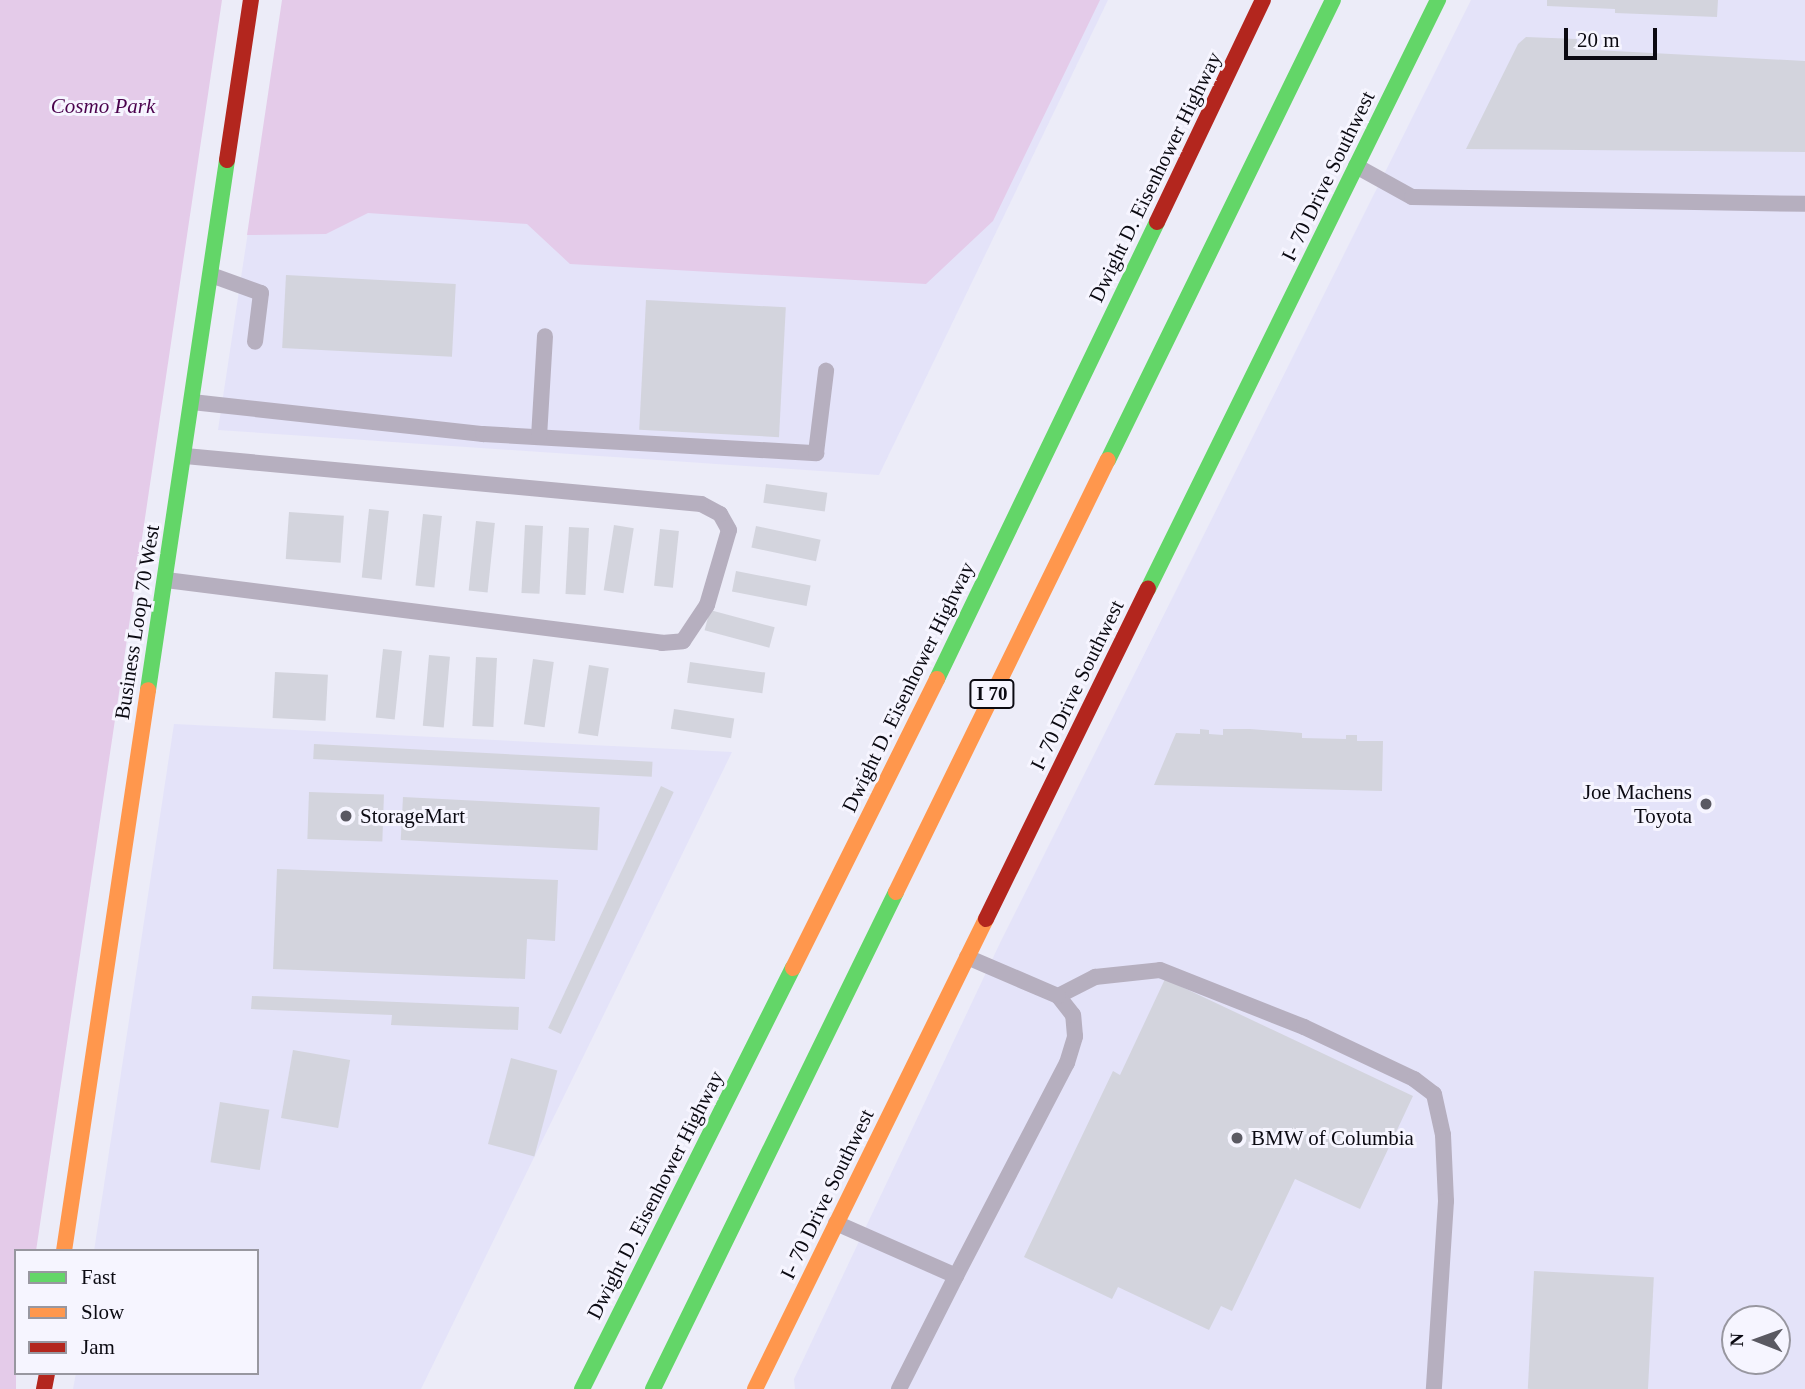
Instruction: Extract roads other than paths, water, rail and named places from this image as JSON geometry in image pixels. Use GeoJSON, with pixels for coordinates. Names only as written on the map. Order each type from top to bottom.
{"type":"FeatureCollection","features":[{"type":"Feature","properties":{"kind":"main road","name":"Business Loop 70 West"},"geometry":{"type":"LineString","coordinates":[[64,1249],[185,456],[251,0]]}},
{"type":"Feature","properties":{"kind":"main road","name":"Dwight D. Eisenhower Highway"},"geometry":{"type":"LineString","coordinates":[[582,1389],[954,645],[1263,0]]}},
{"type":"Feature","properties":{"kind":"main road","name":"I 70"},"geometry":{"type":"LineString","coordinates":[[658,1384],[1332,0]]}},
{"type":"Feature","properties":{"kind":"main road","name":"I- 70 Drive Southwest"},"geometry":{"type":"LineString","coordinates":[[755,1389],[1438,0]]}},
{"type":"Feature","properties":{"kind":"lane"},"geometry":{"type":"LineString","coordinates":[[1356,166],[1412,197],[1805,204]]}},
{"type":"Feature","properties":{"kind":"lane"},"geometry":{"type":"LineString","coordinates":[[211,275],[261,293],[255,342]]}},
{"type":"Feature","properties":{"kind":"lane"},"geometry":{"type":"LineString","coordinates":[[539,438],[545,336]]}},
{"type":"Feature","properties":{"kind":"lane"},"geometry":{"type":"LineString","coordinates":[[192,402],[539,438],[816,453],[826,371]]}},
{"type":"Feature","properties":{"kind":"lane"},"geometry":{"type":"LineString","coordinates":[[166,580],[649,641],[682,641],[707,605],[729,530],[720,513],[701,504],[185,456]]}},
{"type":"Feature","properties":{"kind":"lane"},"geometry":{"type":"LineString","coordinates":[[899,1389],[1067,1063],[1074,1036],[1073,1015],[1058,996],[967,957]]}},
{"type":"Feature","properties":{"kind":"lane"},"geometry":{"type":"LineString","coordinates":[[1058,996],[1095,977],[1160,970],[1304,1027],[1414,1079],[1434,1094],[1443,1135],[1446,1201],[1434,1389]]}},
{"type":"Feature","properties":{"kind":"lane"},"geometry":{"type":"LineString","coordinates":[[836,1223],[956,1276]]}},
{"type":"Feature","properties":{"kind":"place","name":"Joe Machens Toyota"},"geometry":{"type":"Point","coordinates":[1706,804]}},
{"type":"Feature","properties":{"kind":"place","name":"StorageMart"},"geometry":{"type":"Point","coordinates":[346,816]}},
{"type":"Feature","properties":{"kind":"place","name":"BMW of Columbia"},"geometry":{"type":"Point","coordinates":[1237,1138]}},
{"type":"Feature","properties":{"kind":"park label","name":"Cosmo Park"},"geometry":{"type":"Point","coordinates":[103,106]}}]}
